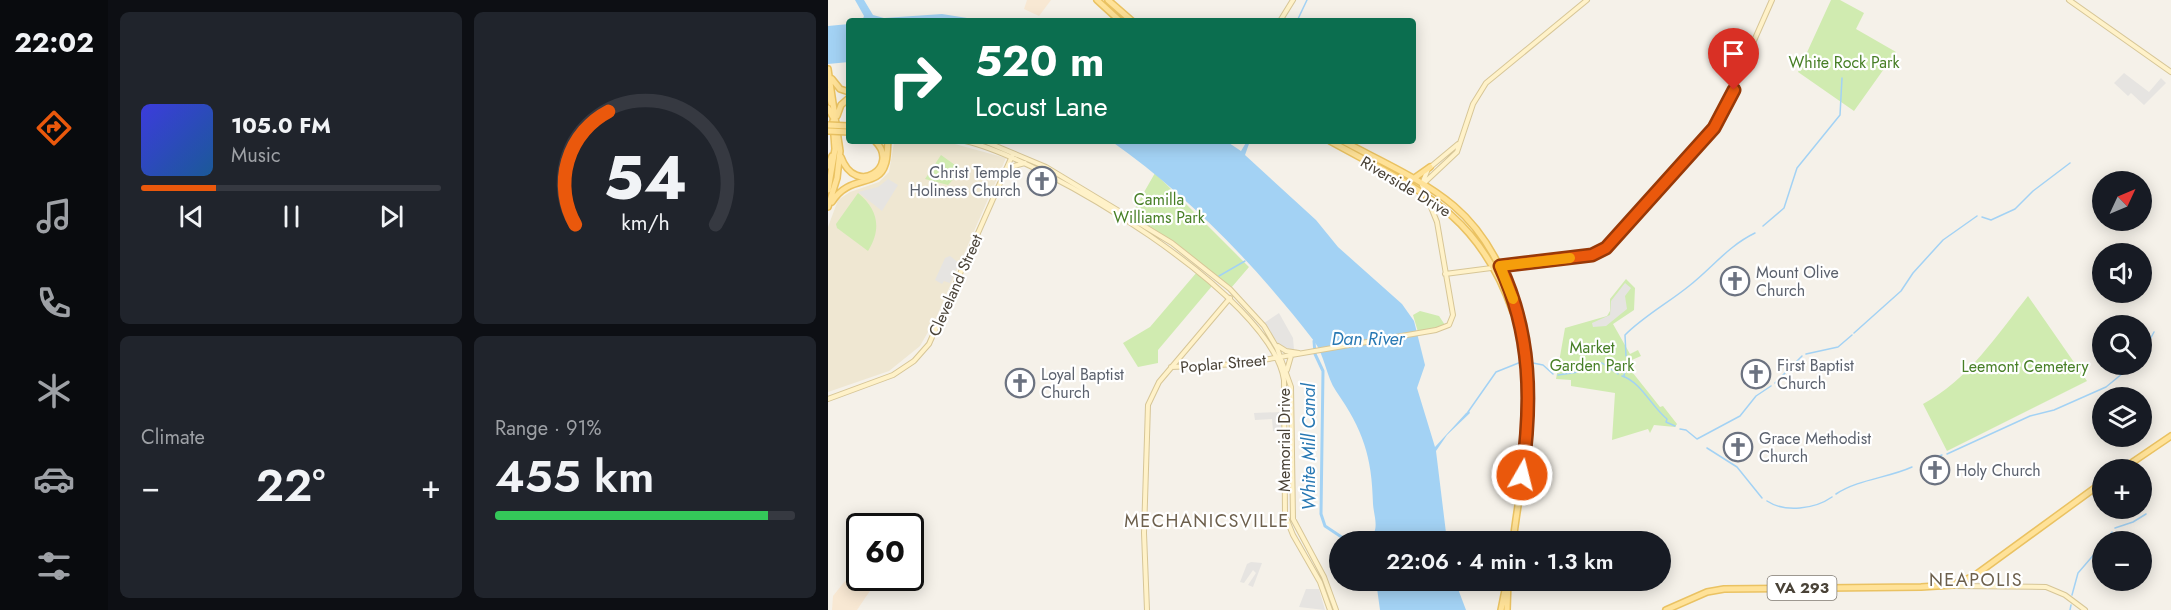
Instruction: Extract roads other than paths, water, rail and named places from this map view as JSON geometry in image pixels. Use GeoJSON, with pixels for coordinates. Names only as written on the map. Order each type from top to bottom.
{"type":"FeatureCollection","features":[{"type":"Feature","properties":{"kind":"main road"},"geometry":{"type":"LineString","coordinates":[[1097,0],[1117,18]]}},
{"type":"Feature","properties":{"kind":"main road"},"geometry":{"type":"LineString","coordinates":[[1108,0],[1129,18]]}},
{"type":"Feature","properties":{"kind":"main road"},"geometry":{"type":"LineString","coordinates":[[1282,18],[1293,0]]}},
{"type":"Feature","properties":{"kind":"main road"},"geometry":{"type":"LineString","coordinates":[[1422,185],[1454,155],[1466,131],[1473,104],[1486,83],[1587,0]]}},
{"type":"Feature","properties":{"kind":"main road"},"geometry":{"type":"LineString","coordinates":[[1430,167],[1425,173],[1422,185],[1437,222],[1445,274],[1592,255],[1610,245],[1719,120],[1772,0]]}},
{"type":"Feature","properties":{"kind":"main road"},"geometry":{"type":"LineString","coordinates":[[2069,0],[2171,72]]}},
{"type":"Feature","properties":{"kind":"main road"},"geometry":{"type":"LineString","coordinates":[[828,71],[838,87],[846,91]]}},
{"type":"Feature","properties":{"kind":"main road"},"geometry":{"type":"LineString","coordinates":[[828,71],[838,150],[837,177],[828,208]]}},
{"type":"Feature","properties":{"kind":"main road"},"geometry":{"type":"LineString","coordinates":[[828,90],[835,118]]}},
{"type":"Feature","properties":{"kind":"main road"},"geometry":{"type":"LineString","coordinates":[[835,118],[841,105],[846,101]]}},
{"type":"Feature","properties":{"kind":"main road"},"geometry":{"type":"LineString","coordinates":[[828,108],[835,118]]}},
{"type":"Feature","properties":{"kind":"main road"},"geometry":{"type":"LineString","coordinates":[[828,125],[846,126]]}},
{"type":"Feature","properties":{"kind":"main road"},"geometry":{"type":"LineString","coordinates":[[828,131],[846,132]]}},
{"type":"Feature","properties":{"kind":"main road"},"geometry":{"type":"LineString","coordinates":[[838,150],[850,172],[860,177],[870,176],[880,168],[883,158],[877,144]]}},
{"type":"Feature","properties":{"kind":"main road"},"geometry":{"type":"LineString","coordinates":[[828,208],[844,187],[874,178],[883,171],[888,144]]}},
{"type":"Feature","properties":{"kind":"main road","name":"Memorial Drive"},"geometry":{"type":"LineString","coordinates":[[976,144],[1013,154],[1172,250],[1230,298],[1258,331],[1276,358],[1283,375],[1286,520],[1320,582],[1330,610]]}},
{"type":"Feature","properties":{"kind":"main road","name":"Memorial Drive"},"geometry":{"type":"LineString","coordinates":[[991,144],[1060,175],[1172,243],[1234,293],[1259,320],[1275,344],[1287,374],[1292,397],[1292,513],[1298,531],[1324,577],[1336,610]]}},
{"type":"Feature","properties":{"kind":"main road","name":"Riverside Drive"},"geometry":{"type":"LineString","coordinates":[[1335,144],[1426,194],[1467,228],[1497,267]]}},
{"type":"Feature","properties":{"kind":"main road","name":"Riverside Drive"},"geometry":{"type":"LineString","coordinates":[[1348,144],[1447,200],[1468,219],[1490,247],[1521,336],[1528,373],[1530,409],[1514,531]]}},
{"type":"Feature","properties":{"kind":"main road"},"geometry":{"type":"LineString","coordinates":[[1413,180],[1458,144]]}},
{"type":"Feature","properties":{"kind":"main road"},"geometry":{"type":"LineString","coordinates":[[828,166],[838,150]]}},
{"type":"Feature","properties":{"kind":"main road"},"geometry":{"type":"LineString","coordinates":[[828,190],[838,150]]}},
{"type":"Feature","properties":{"kind":"main road","name":"Cleveland Street"},"geometry":{"type":"LineString","coordinates":[[828,399],[886,379],[907,366],[924,350],[940,322],[1013,154]]}},
{"type":"Feature","properties":{"kind":"main road"},"geometry":{"type":"LineString","coordinates":[[1002,179],[1014,166],[1028,164]]}},
{"type":"Feature","properties":{"kind":"main road"},"geometry":{"type":"LineString","coordinates":[[1430,167],[1435,172]]}},
{"type":"Feature","properties":{"kind":"main road","name":"Poplar Street"},"geometry":{"type":"LineString","coordinates":[[1171,367],[1228,365],[1281,358],[1436,330],[1449,325],[1453,315],[1445,274]]}},
{"type":"Feature","properties":{"kind":"main road"},"geometry":{"type":"LineString","coordinates":[[1147,610],[1143,572],[1146,419],[1152,394],[1171,367],[1234,293]]}},
{"type":"Feature","properties":{"kind":"main road"},"geometry":{"type":"LineString","coordinates":[[1275,344],[1286,351],[1303,353]]}},
{"type":"Feature","properties":{"kind":"main road"},"geometry":{"type":"LineString","coordinates":[[1287,374],[1288,361],[1291,356]]}},
{"type":"Feature","properties":{"kind":"main road"},"geometry":{"type":"LineString","coordinates":[[2137,459],[2171,436]]}},
{"type":"Feature","properties":{"kind":"main road","name":"VA 293"},"geometry":{"type":"LineString","coordinates":[[1666,610],[1707,592],[1724,589],[1941,586],[1960,582],[1982,571],[2092,490]]}},
{"type":"Feature","properties":{"kind":"main road"},"geometry":{"type":"LineString","coordinates":[[1941,586],[2046,587],[2065,595],[2085,610]]}},
{"type":"Feature","properties":{"kind":"main road"},"geometry":{"type":"LineString","coordinates":[[1501,610],[1506,591]]}},
{"type":"Feature","properties":{"kind":"main road"},"geometry":{"type":"LineString","coordinates":[[1507,610],[1508,591]]}},
{"type":"Feature","properties":{"kind":"water"},"geometry":{"type":"Polygon","coordinates":[[[855,0],[864,0],[873,15],[884,18],[863,18],[855,0]]]}},
{"type":"Feature","properties":{"kind":"water"},"geometry":{"type":"Polygon","coordinates":[[[942,14],[967,18],[884,18],[942,14]]]}},
{"type":"Feature","properties":{"kind":"water"},"geometry":{"type":"Polygon","coordinates":[[[846,24],[846,62],[828,64],[828,26],[846,24]]]}},
{"type":"Feature","properties":{"kind":"water","name":"Dan River"},"geometry":{"type":"Polygon","coordinates":[[[1115,144],[1230,144],[1241,151],[1245,144],[1249,144],[1245,155],[1316,220],[1338,247],[1402,304],[1414,321],[1425,365],[1417,388],[1435,447],[1466,413],[1469,411],[1470,413],[1447,435],[1436,451],[1446,531],[1374,531],[1376,524],[1371,472],[1364,444],[1353,418],[1333,385],[1314,341],[1245,260],[1167,184],[1115,144]]]}},
{"type":"Feature","properties":{"kind":"water"},"geometry":{"type":"Polygon","coordinates":[[[1377,591],[1459,591],[1466,610],[1380,610],[1377,591]]]}},
{"type":"Feature","properties":{"kind":"waterway"},"geometry":{"type":"LineString","coordinates":[[1298,18],[1307,0]]}},
{"type":"Feature","properties":{"kind":"waterway"},"geometry":{"type":"LineString","coordinates":[[1763,226],[1784,208],[1797,168],[1840,115],[1842,78]]}},
{"type":"Feature","properties":{"kind":"waterway"},"geometry":{"type":"LineString","coordinates":[[1982,217],[1991,220],[2015,209],[2033,191],[2070,163]]}},
{"type":"Feature","properties":{"kind":"waterway"},"geometry":{"type":"LineString","coordinates":[[1854,333],[1901,291],[1913,273],[1943,240],[1977,216]]}},
{"type":"Feature","properties":{"kind":"waterway"},"geometry":{"type":"LineString","coordinates":[[1626,356],[1625,335],[1689,286],[1728,251],[1755,233]]}},
{"type":"Feature","properties":{"kind":"waterway"},"geometry":{"type":"LineString","coordinates":[[1219,276],[1245,261]]}},
{"type":"Feature","properties":{"kind":"waterway"},"geometry":{"type":"LineString","coordinates":[[2152,336],[2154,332]]}},
{"type":"Feature","properties":{"kind":"waterway"},"geometry":{"type":"LineString","coordinates":[[1806,354],[1838,347],[1852,335]]}},
{"type":"Feature","properties":{"kind":"waterway","name":"White Mill Canal"},"geometry":{"type":"LineString","coordinates":[[1314,341],[1315,354],[1323,371],[1321,514],[1325,526],[1332,531]]}},
{"type":"Feature","properties":{"kind":"waterway"},"geometry":{"type":"LineString","coordinates":[[1775,383],[1802,356]]}},
{"type":"Feature","properties":{"kind":"waterway"},"geometry":{"type":"LineString","coordinates":[[1624,376],[1627,360]]}},
{"type":"Feature","properties":{"kind":"waterway"},"geometry":{"type":"LineString","coordinates":[[1468,412],[1496,372],[1521,362]]}},
{"type":"Feature","properties":{"kind":"waterway"},"geometry":{"type":"LineString","coordinates":[[1533,363],[1543,365],[1553,374]]}},
{"type":"Feature","properties":{"kind":"waterway"},"geometry":{"type":"LineString","coordinates":[[1558,375],[1585,371],[1602,363],[1618,374]]}},
{"type":"Feature","properties":{"kind":"waterway"},"geometry":{"type":"LineString","coordinates":[[1947,454],[2030,416],[2054,410],[2106,387],[2121,375]]}},
{"type":"Feature","properties":{"kind":"waterway"},"geometry":{"type":"LineString","coordinates":[[1622,376],[1635,383],[1667,419],[1666,422],[1675,426]]}},
{"type":"Feature","properties":{"kind":"waterway"},"geometry":{"type":"LineString","coordinates":[[1680,429],[1686,430],[1697,439],[1740,416],[1756,396],[1771,386]]}},
{"type":"Feature","properties":{"kind":"waterway"},"geometry":{"type":"LineString","coordinates":[[1707,448],[1737,467],[1762,498]]}},
{"type":"Feature","properties":{"kind":"waterway"},"geometry":{"type":"LineString","coordinates":[[1925,462],[1942,455]]}},
{"type":"Feature","properties":{"kind":"waterway"},"geometry":{"type":"LineString","coordinates":[[1836,494],[1854,485],[1912,467]]}},
{"type":"Feature","properties":{"kind":"waterway"},"geometry":{"type":"LineString","coordinates":[[1767,501],[1782,507],[1800,508],[1809,507],[1832,497]]}},
{"type":"Feature","properties":{"kind":"waterway"},"geometry":{"type":"LineString","coordinates":[[2115,528],[2138,519]]}},
{"type":"Feature","properties":{"kind":"waterway"},"geometry":{"type":"LineString","coordinates":[[2072,595],[2078,573],[2092,557]]}},
{"type":"Feature","properties":{"kind":"waterway"},"geometry":{"type":"LineString","coordinates":[[2070,610],[2071,605]]}},
{"type":"Feature","properties":{"kind":"place","name":"Christ Temple Holiness Church"},"geometry":{"type":"Point","coordinates":[1042,181]}},
{"type":"Feature","properties":{"kind":"place","name":"Mount Olive Church"},"geometry":{"type":"Point","coordinates":[1735,281]}},
{"type":"Feature","properties":{"kind":"place","name":"First Baptist Church"},"geometry":{"type":"Point","coordinates":[1756,374]}},
{"type":"Feature","properties":{"kind":"place","name":"Loyal Baptist Church"},"geometry":{"type":"Point","coordinates":[1020,383]}},
{"type":"Feature","properties":{"kind":"place","name":"Grace Methodist Church"},"geometry":{"type":"Point","coordinates":[1738,447]}},
{"type":"Feature","properties":{"kind":"place","name":"Holy Church"},"geometry":{"type":"Point","coordinates":[1935,470]}},
{"type":"Feature","properties":{"kind":"district","name":"MECHANICSVILLE"},"geometry":{"type":"Point","coordinates":[1207,521]}},
{"type":"Feature","properties":{"kind":"district","name":"NEAPOLIS"},"geometry":{"type":"Point","coordinates":[1976,580]}},
{"type":"Feature","properties":{"kind":"park label","name":"White Rock Park"},"geometry":{"type":"Point","coordinates":[1844,62]}},
{"type":"Feature","properties":{"kind":"park label","name":"Camilla Williams Park"},"geometry":{"type":"Point","coordinates":[1159,208]}},
{"type":"Feature","properties":{"kind":"park label","name":"Market Garden Park"},"geometry":{"type":"Point","coordinates":[1592,356]}},
{"type":"Feature","properties":{"kind":"park label","name":"Leemont Cemetery"},"geometry":{"type":"Point","coordinates":[2025,366]}}]}
